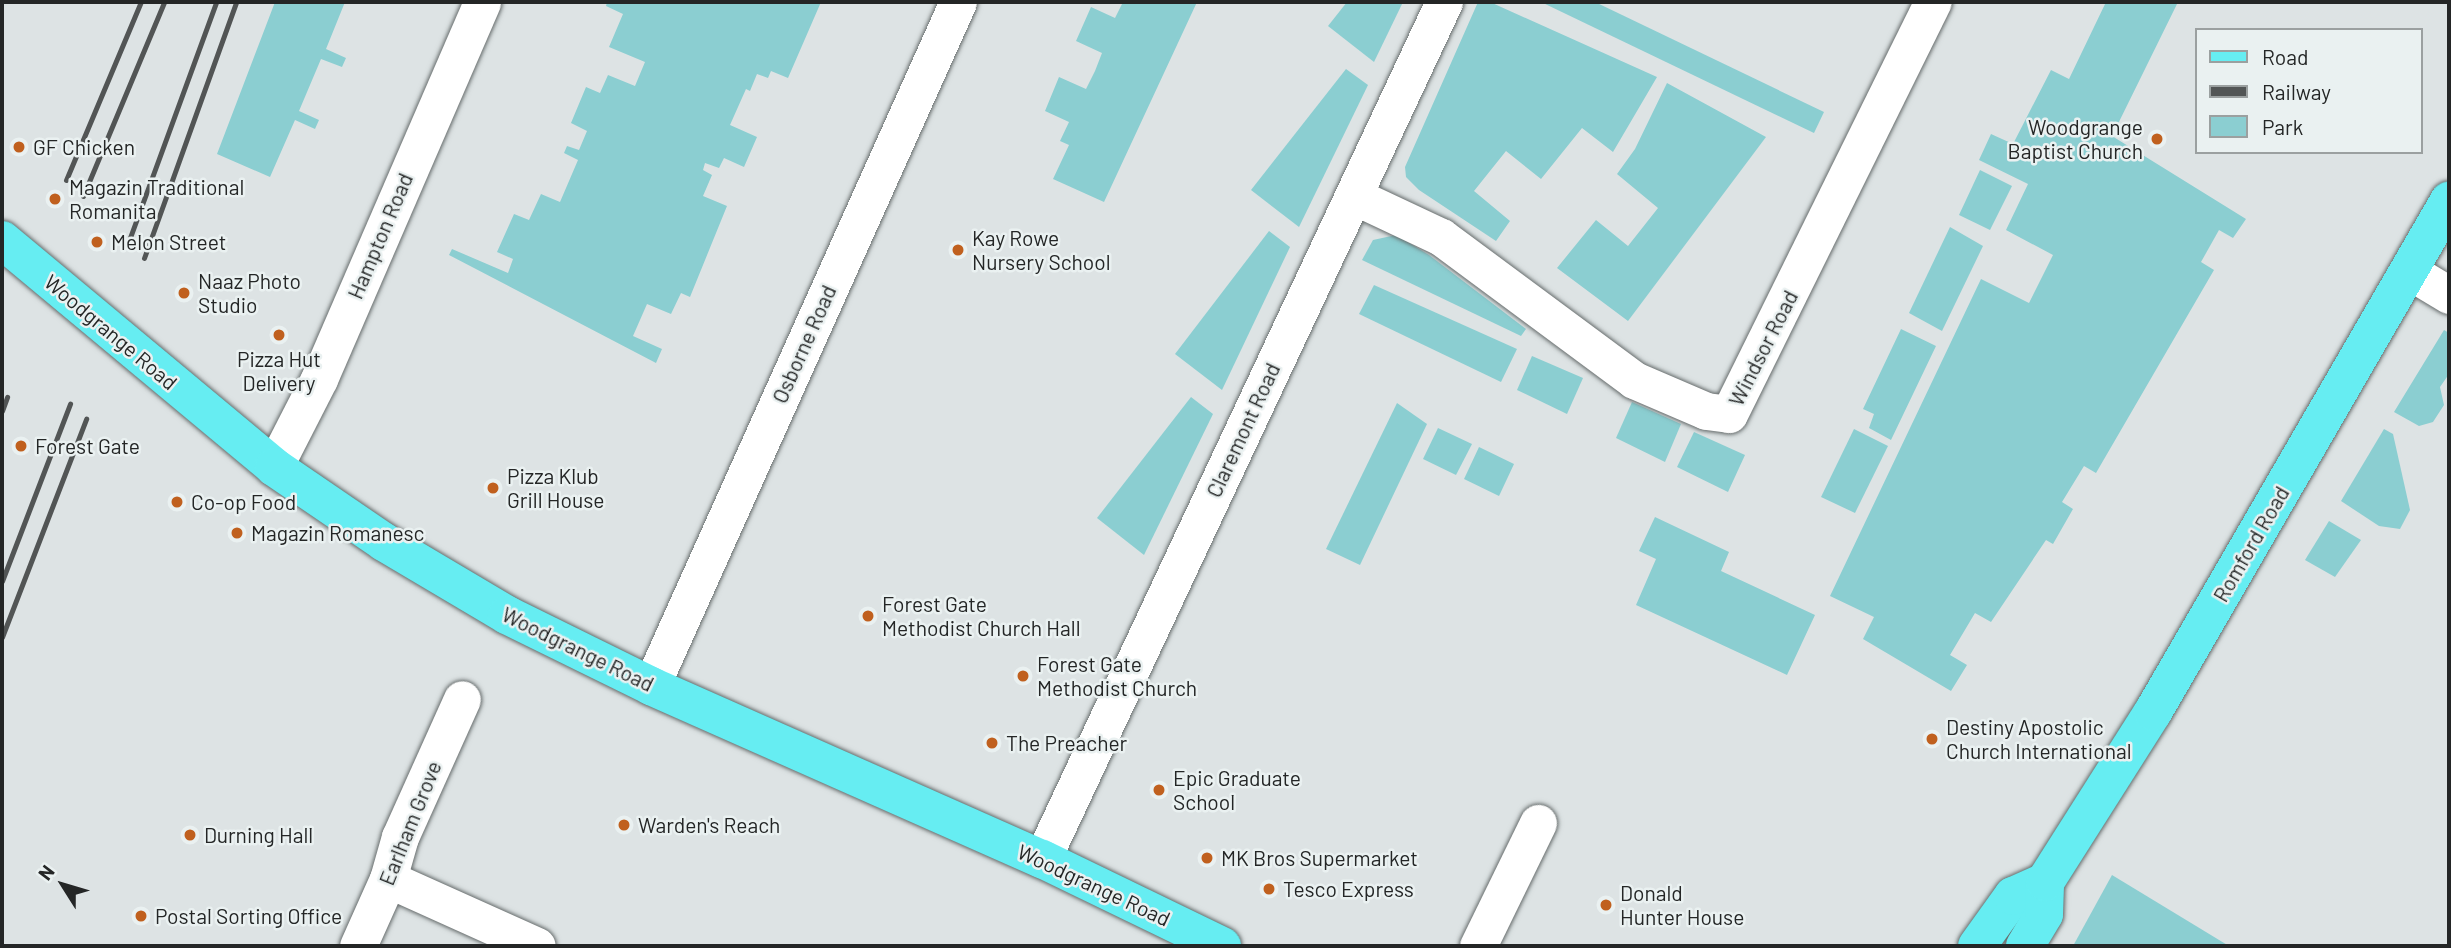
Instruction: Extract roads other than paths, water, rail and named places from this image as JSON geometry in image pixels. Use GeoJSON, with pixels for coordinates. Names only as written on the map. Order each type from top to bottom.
{"type":"FeatureCollection","features":[{"type":"Feature","properties":{"kind":"main road","name":"Romford Road"},"geometry":{"type":"LineString","coordinates":[[2025,946],[2044,914],[2045,882],[2153,712],[2449,201]]}},
{"type":"Feature","properties":{"kind":"main road","name":"Woodgrange Road"},"geometry":{"type":"LineString","coordinates":[[2,240],[274,467],[507,615],[651,686],[1042,859],[1222,946]]}},
{"type":"Feature","properties":{"kind":"main road"},"geometry":{"type":"LineString","coordinates":[[1977,946],[2013,896],[2045,882]]}},
{"type":"Feature","properties":{"kind":"street","name":"Hampton Road"},"geometry":{"type":"LineString","coordinates":[[274,467],[319,379],[482,2]]}},
{"type":"Feature","properties":{"kind":"street","name":"Osborne Road"},"geometry":{"type":"LineString","coordinates":[[651,686],[958,2]]}},
{"type":"Feature","properties":{"kind":"street","name":"Claremont Road"},"geometry":{"type":"LineString","coordinates":[[1042,859],[1444,2]]}},
{"type":"Feature","properties":{"kind":"street","name":"Windsor Road"},"geometry":{"type":"LineString","coordinates":[[1354,195],[1441,237],[1634,380],[1706,411],[1730,414],[1933,2]]}},
{"type":"Feature","properties":{"kind":"street"},"geometry":{"type":"LineString","coordinates":[[2409,271],[2449,295]]}},
{"type":"Feature","properties":{"kind":"street","name":"Earlham Grove"},"geometry":{"type":"LineString","coordinates":[[358,946],[388,879],[400,837],[462,699]]}},
{"type":"Feature","properties":{"kind":"street"},"geometry":{"type":"LineString","coordinates":[[1478,946],[1538,823]]}},
{"type":"Feature","properties":{"kind":"street"},"geometry":{"type":"LineString","coordinates":[[388,879],[537,946]]}},
{"type":"Feature","properties":{"kind":"railway"},"geometry":{"type":"LineString","coordinates":[[66,180],[141,2]]}},
{"type":"Feature","properties":{"kind":"railway"},"geometry":{"type":"LineString","coordinates":[[83,196],[164,2]]}},
{"type":"Feature","properties":{"kind":"railway"},"geometry":{"type":"LineString","coordinates":[[128,243],[216,2]]}},
{"type":"Feature","properties":{"kind":"railway"},"geometry":{"type":"LineString","coordinates":[[144,258],[236,2]]}},
{"type":"Feature","properties":{"kind":"railway"},"geometry":{"type":"LineString","coordinates":[[2,411],[7,397]]}},
{"type":"Feature","properties":{"kind":"railway"},"geometry":{"type":"LineString","coordinates":[[2,581],[70,404]]}},
{"type":"Feature","properties":{"kind":"railway"},"geometry":{"type":"LineString","coordinates":[[2,637],[86,419]]}},
{"type":"Feature","properties":{"kind":"place","name":"Woodgrange Baptist Church"},"geometry":{"type":"Point","coordinates":[2157,139]}},
{"type":"Feature","properties":{"kind":"place","name":"GF Chicken"},"geometry":{"type":"Point","coordinates":[19,147]}},
{"type":"Feature","properties":{"kind":"place","name":"Magazin Traditional Romanita"},"geometry":{"type":"Point","coordinates":[55,199]}},
{"type":"Feature","properties":{"kind":"place","name":"Melon Street"},"geometry":{"type":"Point","coordinates":[97,242]}},
{"type":"Feature","properties":{"kind":"place","name":"Kay Rowe Nursery School"},"geometry":{"type":"Point","coordinates":[958,250]}},
{"type":"Feature","properties":{"kind":"place","name":"Naaz Photo Studio"},"geometry":{"type":"Point","coordinates":[184,293]}},
{"type":"Feature","properties":{"kind":"place","name":"Pizza Hut Delivery"},"geometry":{"type":"Point","coordinates":[279,335]}},
{"type":"Feature","properties":{"kind":"place","name":"Forest Gate"},"geometry":{"type":"Point","coordinates":[21,446]}},
{"type":"Feature","properties":{"kind":"place","name":"Pizza Klub Grill House"},"geometry":{"type":"Point","coordinates":[493,488]}},
{"type":"Feature","properties":{"kind":"place","name":"Co-op Food"},"geometry":{"type":"Point","coordinates":[177,502]}},
{"type":"Feature","properties":{"kind":"place","name":"Magazin Romanesc"},"geometry":{"type":"Point","coordinates":[237,533]}},
{"type":"Feature","properties":{"kind":"place","name":"Forest Gate Methodist Church Hall"},"geometry":{"type":"Point","coordinates":[868,616]}},
{"type":"Feature","properties":{"kind":"place","name":"Forest Gate Methodist Church"},"geometry":{"type":"Point","coordinates":[1023,676]}},
{"type":"Feature","properties":{"kind":"place","name":"Destiny Apostolic Church International"},"geometry":{"type":"Point","coordinates":[1932,739]}},
{"type":"Feature","properties":{"kind":"place","name":"The Preacher"},"geometry":{"type":"Point","coordinates":[992,743]}},
{"type":"Feature","properties":{"kind":"place","name":"Epic Graduate School"},"geometry":{"type":"Point","coordinates":[1159,790]}},
{"type":"Feature","properties":{"kind":"place","name":"Warden's Reach"},"geometry":{"type":"Point","coordinates":[624,825]}},
{"type":"Feature","properties":{"kind":"place","name":"Durning Hall"},"geometry":{"type":"Point","coordinates":[190,835]}},
{"type":"Feature","properties":{"kind":"place","name":"MK Bros Supermarket"},"geometry":{"type":"Point","coordinates":[1207,858]}},
{"type":"Feature","properties":{"kind":"place","name":"Tesco Express"},"geometry":{"type":"Point","coordinates":[1269,889]}},
{"type":"Feature","properties":{"kind":"place","name":"Donald Hunter House"},"geometry":{"type":"Point","coordinates":[1606,905]}},
{"type":"Feature","properties":{"kind":"place","name":"Postal Sorting Office"},"geometry":{"type":"Point","coordinates":[141,916]}}]}
